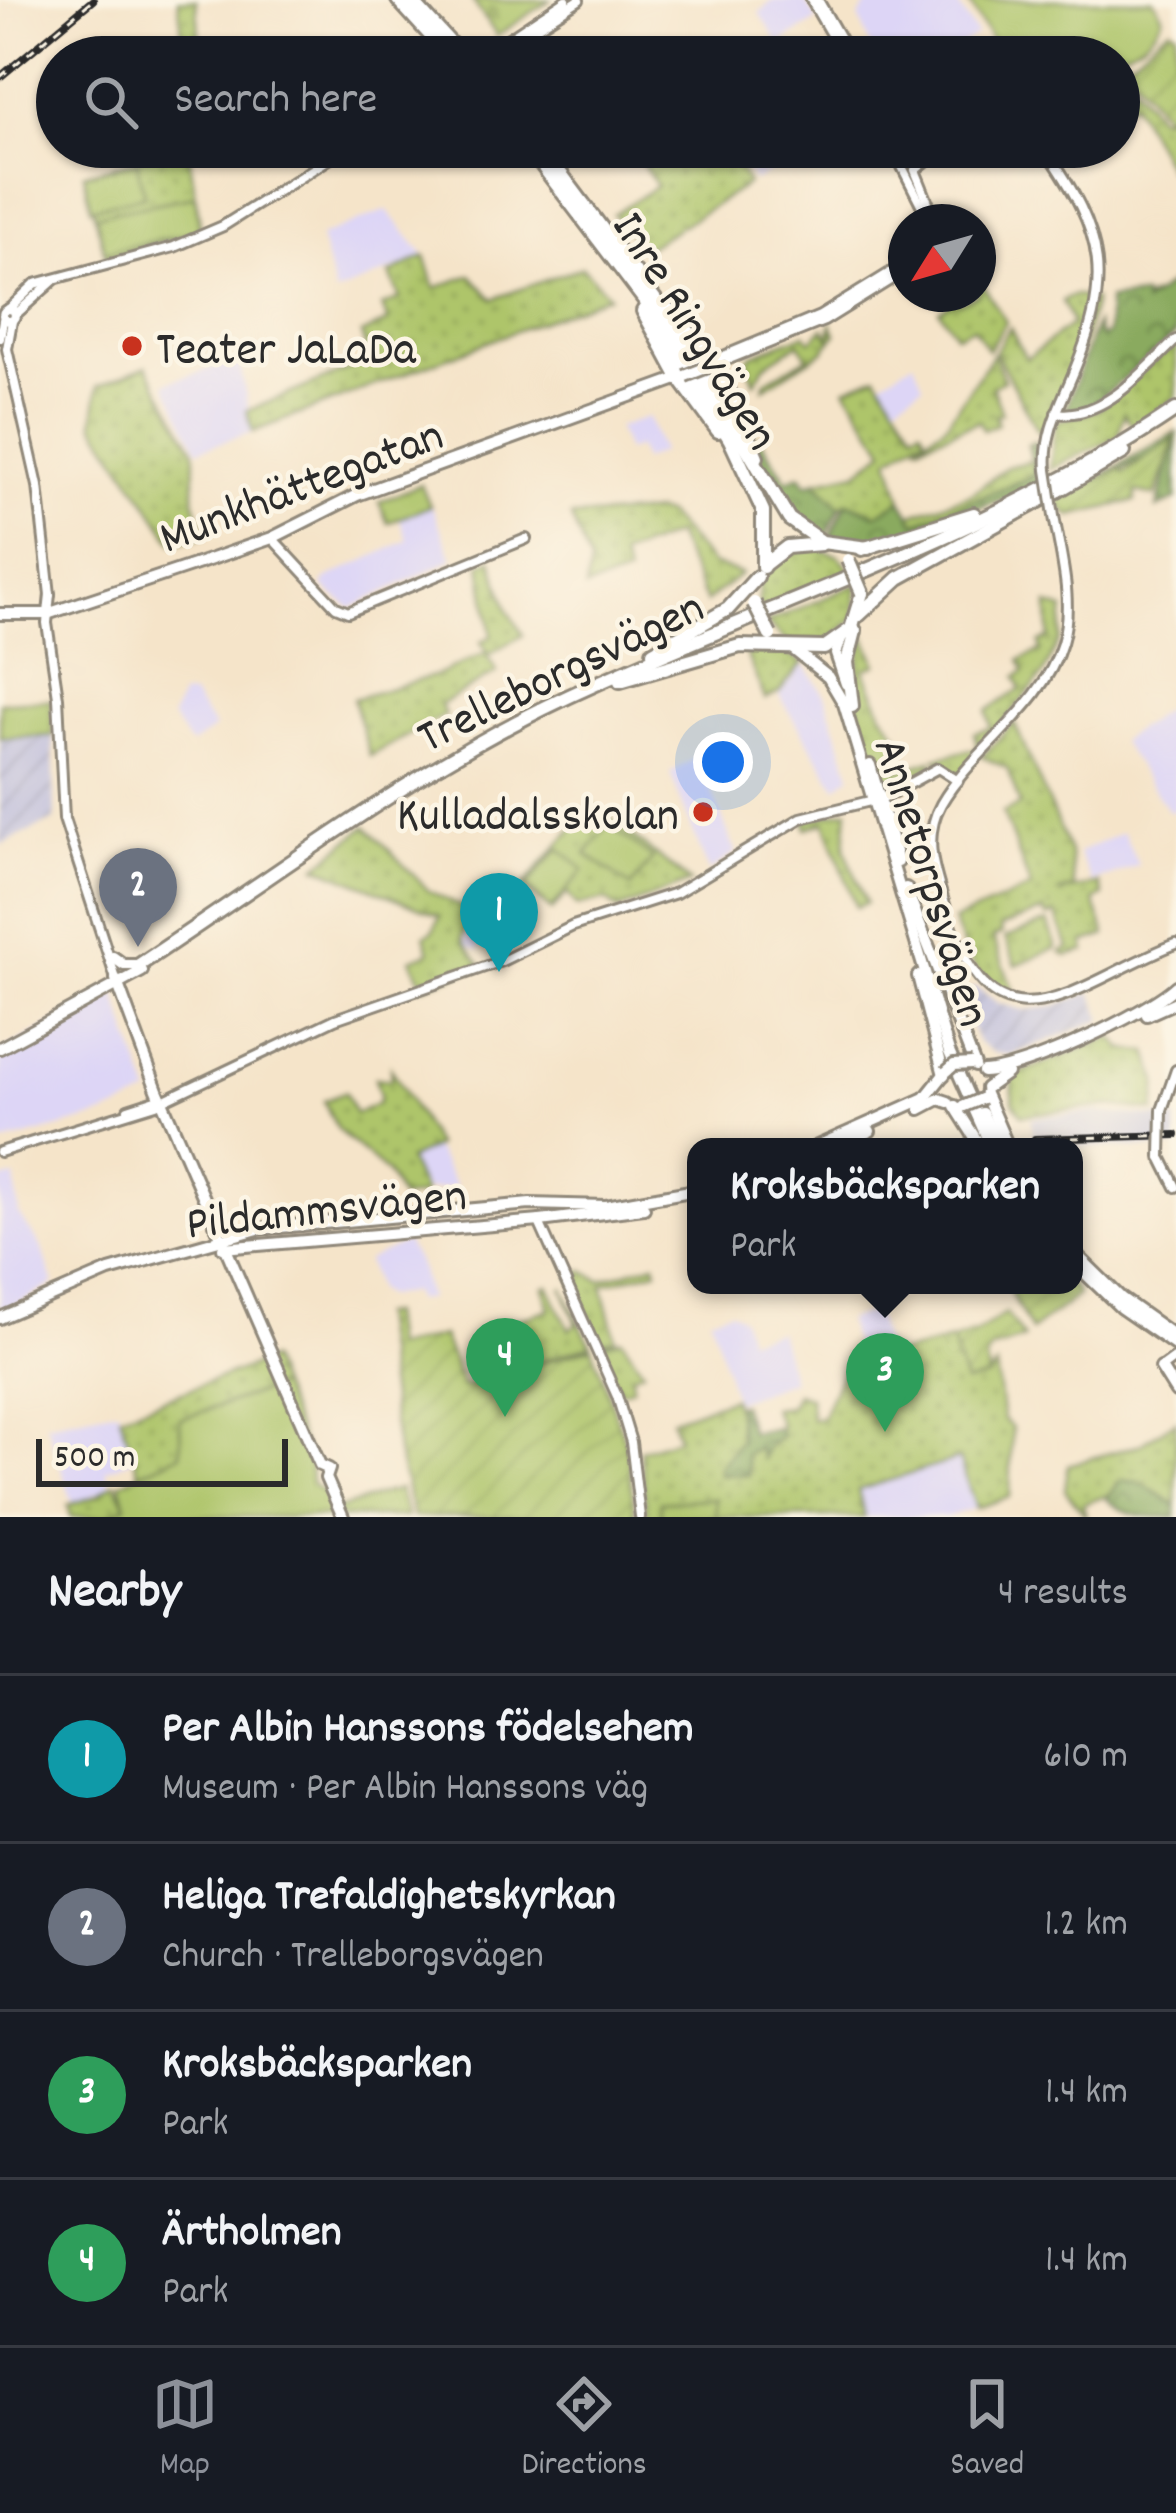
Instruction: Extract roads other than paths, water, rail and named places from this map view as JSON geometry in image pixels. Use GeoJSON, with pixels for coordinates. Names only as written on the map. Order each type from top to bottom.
{"type":"FeatureCollection","features":[{"type":"Feature","properties":{"kind":"highway"},"geometry":{"type":"LineString","coordinates":[[394,0],[438,36]]}},
{"type":"Feature","properties":{"kind":"highway"},"geometry":{"type":"LineString","coordinates":[[415,0],[438,36]]}},
{"type":"Feature","properties":{"kind":"highway","name":"Inre Ringvägen"},"geometry":{"type":"LineString","coordinates":[[546,168],[613,247],[748,473],[765,518],[760,572]]}},
{"type":"Feature","properties":{"kind":"highway","name":"Inre Ringvägen"},"geometry":{"type":"LineString","coordinates":[[556,168],[686,345],[788,519]]}},
{"type":"Feature","properties":{"kind":"highway"},"geometry":{"type":"LineString","coordinates":[[613,247],[711,364],[788,519],[848,560],[862,593],[858,616]]}},
{"type":"Feature","properties":{"kind":"highway"},"geometry":{"type":"LineString","coordinates":[[613,247],[682,375],[733,453],[765,518]]}},
{"type":"Feature","properties":{"kind":"highway","name":"Trelleborgsvägen"},"geometry":{"type":"LineString","coordinates":[[140,969],[374,803],[514,723],[992,514],[1075,472],[1176,410]]}},
{"type":"Feature","properties":{"kind":"highway","name":"Trelleborgsvägen"},"geometry":{"type":"LineString","coordinates":[[140,969],[365,815],[476,751],[620,682],[1059,490],[1176,420]]}},
{"type":"Feature","properties":{"kind":"highway"},"geometry":{"type":"LineString","coordinates":[[600,682],[720,614],[787,547],[868,548],[1000,505],[1075,472]]}},
{"type":"Feature","properties":{"kind":"highway"},"geometry":{"type":"LineString","coordinates":[[620,682],[731,648],[818,650],[841,639],[890,584],[1059,490]]}},
{"type":"Feature","properties":{"kind":"highway"},"geometry":{"type":"LineString","coordinates":[[788,519],[822,542],[868,548]]}},
{"type":"Feature","properties":{"kind":"highway"},"geometry":{"type":"LineString","coordinates":[[852,706],[847,662],[859,623],[880,596],[929,561]]}},
{"type":"Feature","properties":{"kind":"highway"},"geometry":{"type":"LineString","coordinates":[[760,572],[754,603],[770,635],[791,648]]}},
{"type":"Feature","properties":{"kind":"main road","name":"Munkhättegatan"},"geometry":{"type":"LineString","coordinates":[[0,614],[50,613],[272,538],[357,495],[711,364]]}},
{"type":"Feature","properties":{"kind":"main road","name":"Annetorpsvägen"},"geometry":{"type":"LineString","coordinates":[[841,639],[836,654],[960,1064],[995,1138]]}},
{"type":"Feature","properties":{"kind":"main road","name":"Annetorpsvägen"},"geometry":{"type":"LineString","coordinates":[[791,648],[828,677],[844,704],[954,1067],[994,1138]]}},
{"type":"Feature","properties":{"kind":"main road"},"geometry":{"type":"LineString","coordinates":[[906,888],[976,1067],[997,1138]]}},
{"type":"Feature","properties":{"kind":"main road"},"geometry":{"type":"LineString","coordinates":[[904,908],[944,1076],[975,1138]]}},
{"type":"Feature","properties":{"kind":"main road"},"geometry":{"type":"LineString","coordinates":[[113,958],[140,969],[131,985],[130,1003]]}},
{"type":"Feature","properties":{"kind":"main road","name":"Trelleborgsvägen"},"geometry":{"type":"LineString","coordinates":[[0,1045],[140,969]]}},
{"type":"Feature","properties":{"kind":"main road"},"geometry":{"type":"LineString","coordinates":[[119,981],[320,1465],[316,1475],[326,1478],[343,1517]]}},
{"type":"Feature","properties":{"kind":"main road"},"geometry":{"type":"LineString","coordinates":[[119,981],[164,1098]]}},
{"type":"Feature","properties":{"kind":"main road"},"geometry":{"type":"LineString","coordinates":[[853,1138],[908,1110],[954,1065],[976,1067],[1113,1028],[1176,986]]}},
{"type":"Feature","properties":{"kind":"main road"},"geometry":{"type":"LineString","coordinates":[[838,1138],[935,1100],[955,1105],[985,1093],[999,1076],[1176,1002]]}},
{"type":"Feature","properties":{"kind":"main road","name":"Pildammsvägen"},"geometry":{"type":"LineString","coordinates":[[0,1322],[111,1276],[227,1238],[338,1215],[606,1206],[687,1195]]}},
{"type":"Feature","properties":{"kind":"main road","name":"Pildammsvägen"},"geometry":{"type":"LineString","coordinates":[[227,1238],[540,1226],[687,1196]]}},
{"type":"Feature","properties":{"kind":"main road"},"geometry":{"type":"LineString","coordinates":[[532,1207],[540,1226]]}},
{"type":"Feature","properties":{"kind":"main road"},"geometry":{"type":"LineString","coordinates":[[1083,1261],[1121,1298],[1173,1364]]}},
{"type":"Feature","properties":{"kind":"main road"},"geometry":{"type":"LineString","coordinates":[[1083,1271],[1152,1332],[1173,1364]]}},
{"type":"Feature","properties":{"kind":"street"},"geometry":{"type":"LineString","coordinates":[[512,36],[566,0]]}},
{"type":"Feature","properties":{"kind":"street"},"geometry":{"type":"LineString","coordinates":[[523,36],[579,0]]}},
{"type":"Feature","properties":{"kind":"street"},"geometry":{"type":"LineString","coordinates":[[815,0],[836,36]]}},
{"type":"Feature","properties":{"kind":"street"},"geometry":{"type":"LineString","coordinates":[[119,981],[65,825],[38,486],[0,340],[10,316],[56,278],[150,255],[213,231],[314,168]]}},
{"type":"Feature","properties":{"kind":"street"},"geometry":{"type":"LineString","coordinates":[[911,168],[926,204]]}},
{"type":"Feature","properties":{"kind":"street"},"geometry":{"type":"LineString","coordinates":[[1058,168],[1086,214],[1101,276],[1091,331],[1048,436],[1047,470],[1068,603],[1057,657],[958,782],[933,824],[932,856],[959,952],[988,988],[1018,1001],[1049,1002],[1174,945],[1176,956]]}},
{"type":"Feature","properties":{"kind":"street","name":"Munkhättegatan"},"geometry":{"type":"LineString","coordinates":[[711,364],[824,321],[888,279]]}},
{"type":"Feature","properties":{"kind":"street"},"geometry":{"type":"LineString","coordinates":[[10,316],[10,368]]}},
{"type":"Feature","properties":{"kind":"street"},"geometry":{"type":"LineString","coordinates":[[1056,413],[1074,416],[1097,407],[1176,340]]}},
{"type":"Feature","properties":{"kind":"street"},"geometry":{"type":"LineString","coordinates":[[272,538],[337,607],[348,612],[526,539]]}},
{"type":"Feature","properties":{"kind":"street"},"geometry":{"type":"LineString","coordinates":[[883,798],[938,768],[958,782]]}},
{"type":"Feature","properties":{"kind":"street"},"geometry":{"type":"LineString","coordinates":[[0,1150],[115,1120],[335,1019],[465,976],[573,926],[676,893],[801,818],[870,801]]}},
{"type":"Feature","properties":{"kind":"street"},"geometry":{"type":"LineString","coordinates":[[105,943],[119,981]]}},
{"type":"Feature","properties":{"kind":"street"},"geometry":{"type":"LineString","coordinates":[[1176,1070],[1166,1087],[1161,1156],[1176,1187]]}},
{"type":"Feature","properties":{"kind":"street"},"geometry":{"type":"LineString","coordinates":[[540,1226],[600,1352],[630,1437],[640,1517]]}},
{"type":"Feature","properties":{"kind":"railway"},"geometry":{"type":"LineString","coordinates":[[50,36],[93,0]]}},
{"type":"Feature","properties":{"kind":"railway"},"geometry":{"type":"LineString","coordinates":[[0,77],[36,47]]}},
{"type":"Feature","properties":{"kind":"railway"},"geometry":{"type":"LineString","coordinates":[[1070,1138],[1176,1135]]}},
{"type":"Feature","properties":{"kind":"place","name":"Teater JaLaDa"},"geometry":{"type":"Point","coordinates":[132,346]}},
{"type":"Feature","properties":{"kind":"place","name":"Kulladalsskolan"},"geometry":{"type":"Point","coordinates":[703,812]}},
{"type":"Feature","properties":{"kind":"place","name":"Heliga Trefaldighetskyrkan"},"geometry":{"type":"Point","coordinates":[138,947]}},
{"type":"Feature","properties":{"kind":"place","name":"Per Albin Hanssons födelsehem"},"geometry":{"type":"Point","coordinates":[499,972]}},
{"type":"Feature","properties":{"kind":"place","name":"Ärtholmen"},"geometry":{"type":"Point","coordinates":[505,1417]}},
{"type":"Feature","properties":{"kind":"place","name":"Kroksbäcksparken"},"geometry":{"type":"Point","coordinates":[885,1432]}}]}
